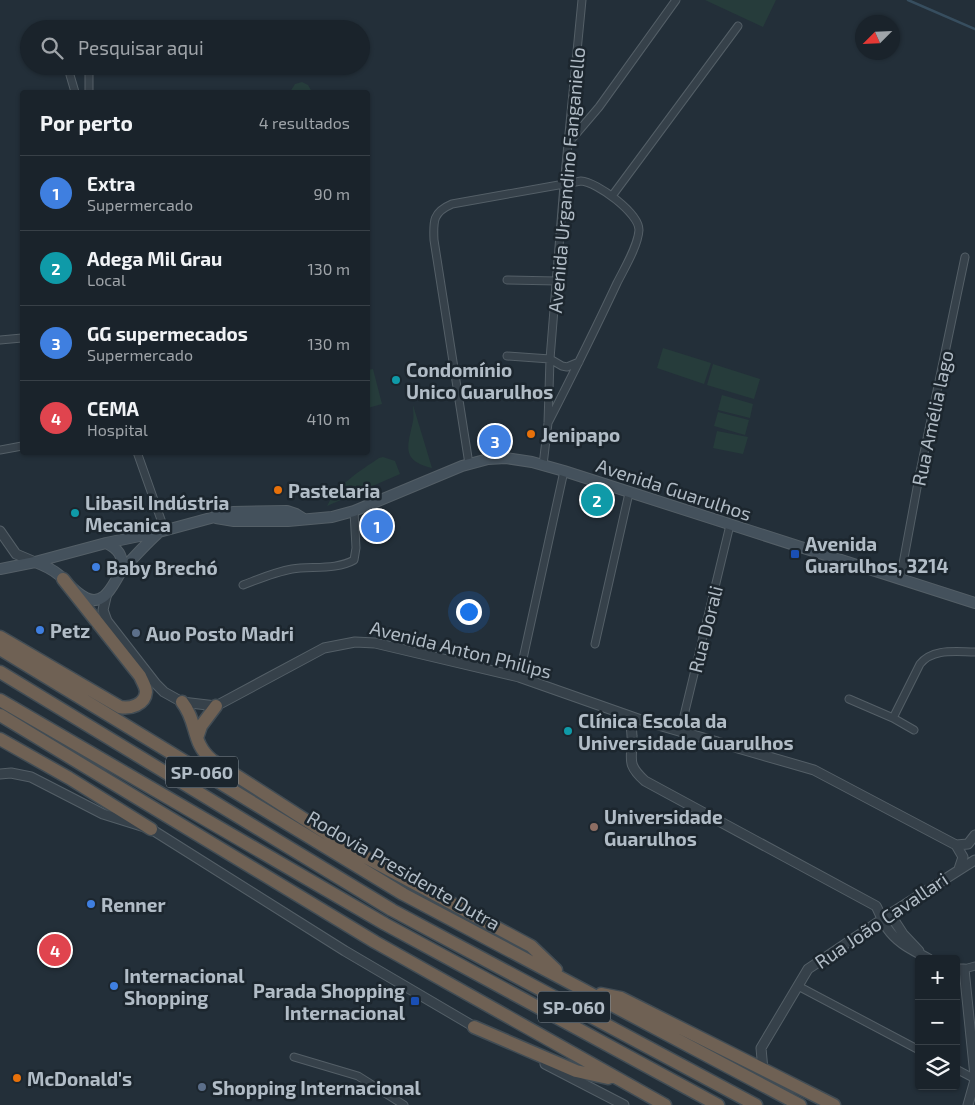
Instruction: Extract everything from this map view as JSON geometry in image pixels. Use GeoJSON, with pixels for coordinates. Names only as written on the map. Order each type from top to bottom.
{"type":"FeatureCollection","features":[{"type":"Feature","properties":{"kind":"highway"},"geometry":{"type":"LineString","coordinates":[[0,637],[6,647],[120,707],[132,708],[144,699],[146,692],[140,676],[63,579]]}},
{"type":"Feature","properties":{"kind":"highway","name":"Rodovia Presidente Dutra"},"geometry":{"type":"LineString","coordinates":[[6,647],[403,894],[589,991],[800,1105]]}},
{"type":"Feature","properties":{"kind":"highway","name":"Rodovia Presidente Dutra"},"geometry":{"type":"LineString","coordinates":[[0,672],[392,910],[756,1105]]}},
{"type":"Feature","properties":{"kind":"highway","name":"SP-060"},"geometry":{"type":"LineString","coordinates":[[0,700],[385,924],[718,1105]]}},
{"type":"Feature","properties":{"kind":"highway"},"geometry":{"type":"LineString","coordinates":[[182,702],[192,718],[197,740],[205,754],[212,760],[354,851],[531,946],[567,981]]}},
{"type":"Feature","properties":{"kind":"highway"},"geometry":{"type":"LineString","coordinates":[[197,740],[201,726],[216,706]]}},
{"type":"Feature","properties":{"kind":"highway","name":"SP-060"},"geometry":{"type":"LineString","coordinates":[[0,715],[375,942],[664,1105]]}},
{"type":"Feature","properties":{"kind":"highway"},"geometry":{"type":"LineString","coordinates":[[0,739],[151,828]]}},
{"type":"Feature","properties":{"kind":"highway"},"geometry":{"type":"LineString","coordinates":[[589,991],[621,998],[834,1105]]}},
{"type":"Feature","properties":{"kind":"highway"},"geometry":{"type":"LineString","coordinates":[[474,1027],[576,1071],[623,1082]]}},
{"type":"Feature","properties":{"kind":"main road","name":"Avenida Guarulhos"},"geometry":{"type":"LineString","coordinates":[[2,568],[35,562],[106,543],[162,532],[216,518],[234,521],[288,521],[332,517],[354,511],[469,464],[506,458],[544,465],[975,603]]}},
{"type":"Feature","properties":{"kind":"main road"},"geometry":{"type":"LineString","coordinates":[[35,562],[51,569],[86,598],[98,599],[114,586],[123,569],[142,547],[162,532]]}},
{"type":"Feature","properties":{"kind":"main road"},"geometry":{"type":"LineString","coordinates":[[106,543],[117,550],[122,557],[123,569]]}},
{"type":"Feature","properties":{"kind":"street"},"geometry":{"type":"LineString","coordinates":[[581,4],[588,0]]}},
{"type":"Feature","properties":{"kind":"street"},"geometry":{"type":"LineString","coordinates":[[570,142],[599,107],[676,0]]}},
{"type":"Feature","properties":{"kind":"street","name":"Avenida Urgandino Fanganiello"},"geometry":{"type":"LineString","coordinates":[[544,465],[548,423],[550,359],[564,184],[570,142],[581,4]]}},
{"type":"Feature","properties":{"kind":"street"},"geometry":{"type":"LineString","coordinates":[[612,196],[738,26]]}},
{"type":"Feature","properties":{"kind":"street"},"geometry":{"type":"LineString","coordinates":[[70,75],[74,90]]}},
{"type":"Feature","properties":{"kind":"street"},"geometry":{"type":"LineString","coordinates":[[89,75],[89,90]]}},
{"type":"Feature","properties":{"kind":"street"},"geometry":{"type":"LineString","coordinates":[[469,464],[434,240],[433,227],[435,218],[444,207],[452,204],[588,181],[612,196],[637,222],[638,235],[630,257],[548,423]]}},
{"type":"Feature","properties":{"kind":"street","name":"Rua Amélia lago"},"geometry":{"type":"LineString","coordinates":[[900,580],[919,477],[965,257]]}},
{"type":"Feature","properties":{"kind":"street"},"geometry":{"type":"LineString","coordinates":[[508,280],[557,281]]}},
{"type":"Feature","properties":{"kind":"street"},"geometry":{"type":"LineString","coordinates":[[0,340],[20,338]]}},
{"type":"Feature","properties":{"kind":"street"},"geometry":{"type":"LineString","coordinates":[[508,356],[550,359],[567,367],[579,362]]}},
{"type":"Feature","properties":{"kind":"street"},"geometry":{"type":"LineString","coordinates":[[0,450],[20,446]]}},
{"type":"Feature","properties":{"kind":"street"},"geometry":{"type":"LineString","coordinates":[[138,455],[162,532]]}},
{"type":"Feature","properties":{"kind":"street"},"geometry":{"type":"LineString","coordinates":[[519,677],[564,472]]}},
{"type":"Feature","properties":{"kind":"street"},"geometry":{"type":"LineString","coordinates":[[594,644],[629,493]]}},
{"type":"Feature","properties":{"kind":"street"},"geometry":{"type":"LineString","coordinates":[[243,585],[278,573],[343,564],[354,560],[356,548],[354,511]]}},
{"type":"Feature","properties":{"kind":"street","name":"Rua Dorali"},"geometry":{"type":"LineString","coordinates":[[680,732],[730,525]]}},
{"type":"Feature","properties":{"kind":"street"},"geometry":{"type":"LineString","coordinates":[[0,531],[16,554],[35,562]]}},
{"type":"Feature","properties":{"kind":"street"},"geometry":{"type":"LineString","coordinates":[[107,593],[103,610],[110,626],[156,684],[164,692],[182,702],[216,706]]}},
{"type":"Feature","properties":{"kind":"street","name":"Avenida Anton Philips"},"geometry":{"type":"LineString","coordinates":[[216,706],[324,648],[355,642],[374,643],[519,677],[628,716],[814,770],[956,845]]}},
{"type":"Feature","properties":{"kind":"street"},"geometry":{"type":"LineString","coordinates":[[893,718],[924,658],[936,653],[975,652]]}},
{"type":"Feature","properties":{"kind":"street"},"geometry":{"type":"LineString","coordinates":[[849,699],[893,718],[914,730]]}},
{"type":"Feature","properties":{"kind":"street"},"geometry":{"type":"LineString","coordinates":[[628,716],[632,735],[630,757],[632,767],[645,781],[876,906],[882,920],[894,937],[911,950],[922,955]]}},
{"type":"Feature","properties":{"kind":"street"},"geometry":{"type":"LineString","coordinates":[[632,735],[641,720]]}},
{"type":"Feature","properties":{"kind":"street"},"geometry":{"type":"LineString","coordinates":[[0,774],[11,773],[31,777],[103,814],[151,828],[352,955],[474,1027],[624,1105]]}},
{"type":"Feature","properties":{"kind":"street"},"geometry":{"type":"LineString","coordinates":[[956,845],[966,845],[974,841]]}},
{"type":"Feature","properties":{"kind":"street"},"geometry":{"type":"LineString","coordinates":[[956,845],[963,857],[959,869]]}},
{"type":"Feature","properties":{"kind":"street","name":"Rua João Cavallari"},"geometry":{"type":"LineString","coordinates":[[763,1070],[761,1048],[811,967],[975,860]]}},
{"type":"Feature","properties":{"kind":"street"},"geometry":{"type":"LineString","coordinates":[[890,914],[904,934],[924,955]]}},
{"type":"Feature","properties":{"kind":"street"},"geometry":{"type":"LineString","coordinates":[[968,1105],[975,1079],[960,969],[975,966]]}},
{"type":"Feature","properties":{"kind":"street"},"geometry":{"type":"LineString","coordinates":[[798,986],[915,1048]]}},
{"type":"Feature","properties":{"kind":"street"},"geometry":{"type":"LineString","coordinates":[[294,1056],[358,1076],[404,1105]]}},
{"type":"Feature","properties":{"kind":"street"},"geometry":{"type":"LineString","coordinates":[[960,1071],[975,1079]]}},
{"type":"Feature","properties":{"kind":"green space"},"geometry":{"type":"Polygon","coordinates":[[[705,0],[776,0],[763,27],[705,0]]]}},
{"type":"Feature","properties":{"kind":"green space"},"geometry":{"type":"Polygon","coordinates":[[[302,82],[308,85],[311,90],[291,90],[295,84],[302,82]]]}},
{"type":"Feature","properties":{"kind":"green space"},"geometry":{"type":"Polygon","coordinates":[[[663,348],[711,363],[704,384],[657,368],[663,348]]]}},
{"type":"Feature","properties":{"kind":"green space"},"geometry":{"type":"Polygon","coordinates":[[[713,364],[760,379],[754,399],[707,385],[713,364]]]}},
{"type":"Feature","properties":{"kind":"green space"},"geometry":{"type":"Polygon","coordinates":[[[373,369],[382,404],[370,407],[370,370],[373,369]]]}},
{"type":"Feature","properties":{"kind":"green space"},"geometry":{"type":"Polygon","coordinates":[[[722,395],[753,404],[750,418],[718,410],[722,395]]]}},
{"type":"Feature","properties":{"kind":"green space"},"geometry":{"type":"Polygon","coordinates":[[[413,405],[432,468],[415,461],[409,451],[408,445],[413,419],[413,405]]]}},
{"type":"Feature","properties":{"kind":"green space"},"geometry":{"type":"Polygon","coordinates":[[[718,412],[749,420],[745,435],[714,426],[718,412]]]}},
{"type":"Feature","properties":{"kind":"green space"},"geometry":{"type":"Polygon","coordinates":[[[717,431],[748,437],[743,454],[713,448],[717,431]]]}},
{"type":"Feature","properties":{"kind":"green space"},"geometry":{"type":"Polygon","coordinates":[[[383,457],[395,461],[400,474],[327,506],[343,485],[364,468],[383,457]]]}},
{"type":"Feature","properties":{"kind":"waterway"},"geometry":{"type":"LineString","coordinates":[[908,0],[975,29]]}},
{"type":"Feature","properties":{"kind":"place","name":"Condomínio Unico Guarulhos"},"geometry":{"type":"Point","coordinates":[396,380]}},
{"type":"Feature","properties":{"kind":"place","name":"Jenipapo"},"geometry":{"type":"Point","coordinates":[531,434]}},
{"type":"Feature","properties":{"kind":"place","name":"GG supermecados"},"geometry":{"type":"Point","coordinates":[495,441]}},
{"type":"Feature","properties":{"kind":"place","name":"Pastelaria"},"geometry":{"type":"Point","coordinates":[278,490]}},
{"type":"Feature","properties":{"kind":"place","name":"Adega Mil Grau"},"geometry":{"type":"Point","coordinates":[597,500]}},
{"type":"Feature","properties":{"kind":"place","name":"Libasil Indústria Mecanica"},"geometry":{"type":"Point","coordinates":[75,513]}},
{"type":"Feature","properties":{"kind":"place","name":"Extra"},"geometry":{"type":"Point","coordinates":[377,526]}},
{"type":"Feature","properties":{"kind":"place","name":"Avenida Guarulhos, 3214"},"geometry":{"type":"Point","coordinates":[795,554]}},
{"type":"Feature","properties":{"kind":"place","name":"Baby Brechó"},"geometry":{"type":"Point","coordinates":[96,567]}},
{"type":"Feature","properties":{"kind":"place","name":"Petz"},"geometry":{"type":"Point","coordinates":[40,630]}},
{"type":"Feature","properties":{"kind":"place","name":"Auo Posto Madri"},"geometry":{"type":"Point","coordinates":[136,633]}},
{"type":"Feature","properties":{"kind":"place","name":"Clínica Escola da Universidade Guarulhos"},"geometry":{"type":"Point","coordinates":[568,731]}},
{"type":"Feature","properties":{"kind":"place","name":"Universidade Guarulhos"},"geometry":{"type":"Point","coordinates":[594,827]}},
{"type":"Feature","properties":{"kind":"place","name":"Renner"},"geometry":{"type":"Point","coordinates":[91,904]}},
{"type":"Feature","properties":{"kind":"place","name":"CEMA"},"geometry":{"type":"Point","coordinates":[55,950]}},
{"type":"Feature","properties":{"kind":"place","name":"Internacional Shopping"},"geometry":{"type":"Point","coordinates":[114,986]}},
{"type":"Feature","properties":{"kind":"place","name":"Parada Shopping Internacional"},"geometry":{"type":"Point","coordinates":[415,1001]}},
{"type":"Feature","properties":{"kind":"place","name":"McDonald's"},"geometry":{"type":"Point","coordinates":[17,1078]}},
{"type":"Feature","properties":{"kind":"place","name":"Shopping Internacional"},"geometry":{"type":"Point","coordinates":[202,1087]}}]}
